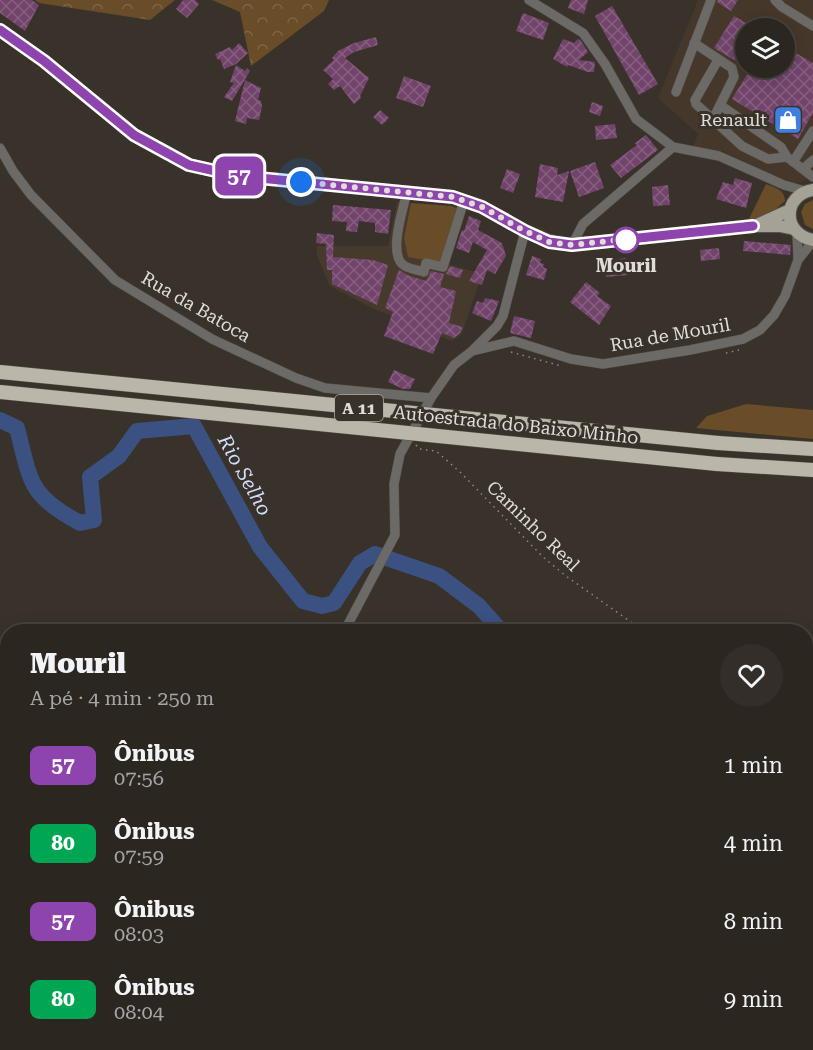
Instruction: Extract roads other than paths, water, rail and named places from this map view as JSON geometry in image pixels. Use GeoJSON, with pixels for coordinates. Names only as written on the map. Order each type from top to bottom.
{"type":"FeatureCollection","features":[{"type":"Feature","properties":{"kind":"highway","name":"Autoestrada do Baixo Minho"},"geometry":{"type":"LineString","coordinates":[[0,372],[718,443],[813,449]]}},
{"type":"Feature","properties":{"kind":"highway","name":"Autoestrada do Baixo Minho"},"geometry":{"type":"LineString","coordinates":[[0,392],[717,464],[813,470]]}},
{"type":"Feature","properties":{"kind":"main road"},"geometry":{"type":"LineString","coordinates":[[0,30],[44,61],[134,135],[189,165],[238,176],[453,197],[482,207],[549,242],[572,245],[753,226],[780,226],[813,240]]}},
{"type":"Feature","properties":{"kind":"main road"},"geometry":{"type":"LineString","coordinates":[[753,226],[792,205],[811,186]]}},
{"type":"Feature","properties":{"kind":"main road"},"geometry":{"type":"LineString","coordinates":[[792,205],[790,220],[796,231]]}},
{"type":"Feature","properties":{"kind":"street"},"geometry":{"type":"LineString","coordinates":[[530,0],[583,33],[605,64],[636,119],[673,147],[719,156],[784,185],[811,186]]}},
{"type":"Feature","properties":{"kind":"street"},"geometry":{"type":"LineString","coordinates":[[676,92],[711,0]]}},
{"type":"Feature","properties":{"kind":"street"},"geometry":{"type":"LineString","coordinates":[[775,0],[782,8],[813,26]]}},
{"type":"Feature","properties":{"kind":"street"},"geometry":{"type":"LineString","coordinates":[[694,43],[732,68],[734,72],[734,77],[713,119]]}},
{"type":"Feature","properties":{"kind":"street"},"geometry":{"type":"LineString","coordinates":[[718,60],[695,100],[696,104],[742,146],[768,159],[790,160]]}},
{"type":"Feature","properties":{"kind":"street"},"geometry":{"type":"LineString","coordinates":[[720,105],[781,147],[790,160],[802,170],[811,186]]}},
{"type":"Feature","properties":{"kind":"street"},"geometry":{"type":"LineString","coordinates":[[790,160],[813,130]]}},
{"type":"Feature","properties":{"kind":"street"},"geometry":{"type":"LineString","coordinates":[[572,245],[584,224],[673,147]]}},
{"type":"Feature","properties":{"kind":"street","name":"Rua da Batoca"},"geometry":{"type":"LineString","coordinates":[[0,148],[13,171],[31,195],[115,280],[212,339],[296,378],[325,388],[431,398]]}},
{"type":"Feature","properties":{"kind":"street"},"geometry":{"type":"LineString","coordinates":[[802,170],[813,160]]}},
{"type":"Feature","properties":{"kind":"street"},"geometry":{"type":"LineString","coordinates":[[784,185],[792,205]]}},
{"type":"Feature","properties":{"kind":"street"},"geometry":{"type":"LineString","coordinates":[[407,192],[395,246],[396,257],[403,266],[424,272],[426,263],[443,267],[464,201]]}},
{"type":"Feature","properties":{"kind":"street"},"geometry":{"type":"LineString","coordinates":[[472,351],[496,326],[503,315],[525,231]]}},
{"type":"Feature","properties":{"kind":"street","name":"Rua de Mouril"},"geometry":{"type":"LineString","coordinates":[[796,231],[798,260]]}},
{"type":"Feature","properties":{"kind":"street","name":"Rua de Mouril"},"geometry":{"type":"LineString","coordinates":[[348,624],[392,544],[396,525],[395,470],[400,454],[431,398],[454,365],[472,351],[514,341],[571,359],[603,363],[690,350],[743,339],[760,330],[774,315],[785,296],[798,260],[813,240]]}},
{"type":"Feature","properties":{"kind":"waterway","name":"Rio Selho"},"geometry":{"type":"LineString","coordinates":[[0,420],[17,428],[29,474],[41,495],[50,504],[80,523],[94,520],[90,477],[119,456],[137,431],[194,426],[260,547],[303,601],[322,606],[334,603],[360,563],[375,554],[439,576],[479,606],[495,624]]}},
{"type":"Feature","properties":{"kind":"place","name":"Renault"},"geometry":{"type":"Point","coordinates":[788,120]}},
{"type":"Feature","properties":{"kind":"place","name":"Mouril"},"geometry":{"type":"Point","coordinates":[626,240]}}]}
